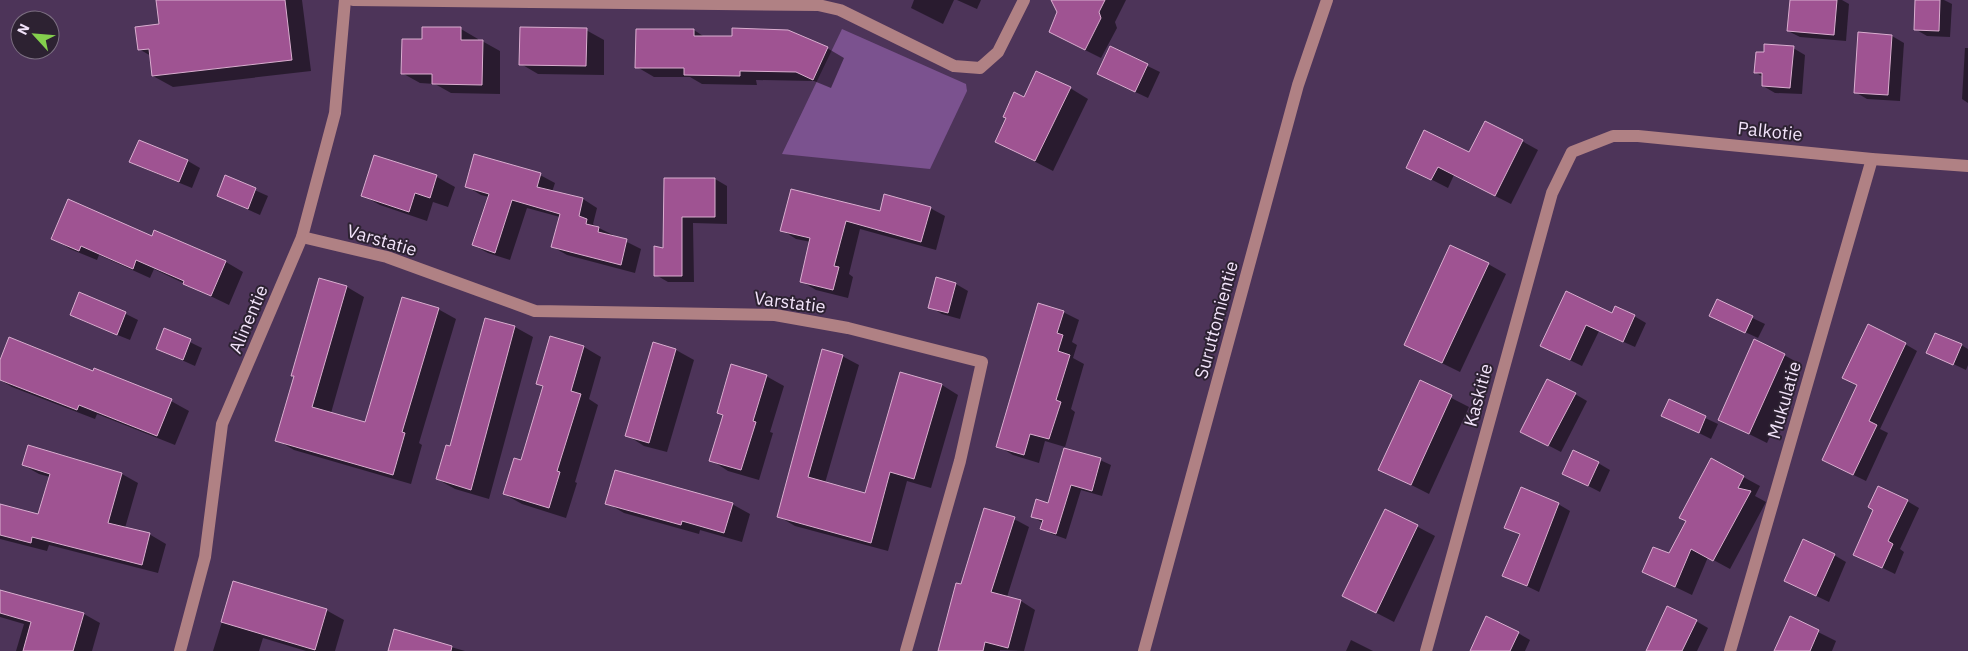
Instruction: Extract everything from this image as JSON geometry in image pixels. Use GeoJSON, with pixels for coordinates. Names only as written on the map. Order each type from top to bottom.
{"type":"FeatureCollection","features":[{"type":"Feature","properties":{"kind":"street","name":"Alinentie"},"geometry":{"type":"LineString","coordinates":[[180,651],[205,558],[222,424],[302,237],[335,113],[345,0]]}},
{"type":"Feature","properties":{"kind":"street"},"geometry":{"type":"LineString","coordinates":[[354,0],[818,5],[840,10],[954,66],[980,68],[998,52],[1024,0]]}},
{"type":"Feature","properties":{"kind":"street","name":"Suruttomientie"},"geometry":{"type":"LineString","coordinates":[[1144,651],[1298,85],[1327,0]]}},
{"type":"Feature","properties":{"kind":"street","name":"Palkotie"},"geometry":{"type":"LineString","coordinates":[[1572,152],[1613,136],[1638,136],[1872,159],[1968,166]]}},
{"type":"Feature","properties":{"kind":"street","name":"Kaskitie"},"geometry":{"type":"LineString","coordinates":[[1426,651],[1552,193],[1572,152]]}},
{"type":"Feature","properties":{"kind":"street","name":"Mukulatie"},"geometry":{"type":"LineString","coordinates":[[1730,651],[1872,159]]}},
{"type":"Feature","properties":{"kind":"street","name":"Varstatie"},"geometry":{"type":"LineString","coordinates":[[302,237],[387,257],[535,310],[775,314],[848,328],[982,362],[960,461],[906,651]]}},
{"type":"Feature","properties":{"kind":"shaded area"},"geometry":{"type":"Polygon","coordinates":[[[842,29],[966,84],[967,91],[930,169],[782,154],[842,29]]]}},
{"type":"Feature","properties":{"kind":"building"},"geometry":{"type":"Polygon","coordinates":[[[156,0],[285,0],[292,60],[152,76],[149,49],[138,50],[135,27],[159,24],[156,0]]]}},
{"type":"Feature","properties":{"kind":"building"},"geometry":{"type":"Polygon","coordinates":[[[1051,0],[1105,0],[1099,12],[1101,18],[1085,50],[1049,32],[1057,12],[1051,0]]]}},
{"type":"Feature","properties":{"kind":"building"},"geometry":{"type":"Polygon","coordinates":[[[1790,0],[1837,0],[1834,35],[1787,31],[1790,0]]]}},
{"type":"Feature","properties":{"kind":"building"},"geometry":{"type":"Polygon","coordinates":[[[1915,0],[1940,0],[1939,31],[1914,30],[1915,0]]]}},
{"type":"Feature","properties":{"kind":"building"},"geometry":{"type":"Polygon","coordinates":[[[422,27],[461,27],[461,40],[483,40],[482,85],[432,84],[432,74],[401,74],[402,39],[422,39],[422,27]]]}},
{"type":"Feature","properties":{"kind":"building"},"geometry":{"type":"Polygon","coordinates":[[[520,27],[587,28],[586,66],[519,65],[520,27]]]}},
{"type":"Feature","properties":{"kind":"building"},"geometry":{"type":"Polygon","coordinates":[[[732,28],[788,30],[828,47],[813,80],[796,72],[740,71],[740,76],[684,75],[684,68],[635,68],[636,29],[694,29],[694,36],[732,36],[732,28]]]}},
{"type":"Feature","properties":{"kind":"building"},"geometry":{"type":"Polygon","coordinates":[[[1858,32],[1892,35],[1888,95],[1854,93],[1858,32]]]}},
{"type":"Feature","properties":{"kind":"building"},"geometry":{"type":"Polygon","coordinates":[[[1764,44],[1794,46],[1790,88],[1762,86],[1762,73],[1754,73],[1756,52],[1764,52],[1764,44]]]}},
{"type":"Feature","properties":{"kind":"building"},"geometry":{"type":"Polygon","coordinates":[[[1110,46],[1148,64],[1135,92],[1097,74],[1110,46]]]}},
{"type":"Feature","properties":{"kind":"building"},"geometry":{"type":"Polygon","coordinates":[[[1036,71],[1071,87],[1035,161],[995,142],[1006,118],[1003,117],[1014,92],[1024,97],[1036,71]]]}},
{"type":"Feature","properties":{"kind":"building"},"geometry":{"type":"Polygon","coordinates":[[[1485,121],[1523,140],[1495,196],[1438,167],[1431,180],[1406,168],[1424,130],[1469,152],[1485,121]]]}},
{"type":"Feature","properties":{"kind":"building"},"geometry":{"type":"Polygon","coordinates":[[[139,140],[188,160],[179,182],[129,162],[139,140]]]}},
{"type":"Feature","properties":{"kind":"building"},"geometry":{"type":"Polygon","coordinates":[[[474,154],[541,173],[537,187],[583,198],[579,216],[587,219],[586,224],[599,227],[598,232],[627,239],[621,265],[551,247],[560,214],[512,200],[495,253],[472,245],[489,194],[465,187],[474,154]]]}},
{"type":"Feature","properties":{"kind":"building"},"geometry":{"type":"Polygon","coordinates":[[[374,155],[437,175],[430,198],[415,193],[409,212],[361,196],[374,155]]]}},
{"type":"Feature","properties":{"kind":"building"},"geometry":{"type":"Polygon","coordinates":[[[225,175],[256,188],[248,209],[217,196],[225,175]]]}},
{"type":"Feature","properties":{"kind":"building"},"geometry":{"type":"Polygon","coordinates":[[[664,178],[715,178],[715,217],[682,217],[682,276],[654,276],[654,246],[663,248],[664,178]]]}},
{"type":"Feature","properties":{"kind":"building"},"geometry":{"type":"Polygon","coordinates":[[[791,189],[880,211],[884,194],[931,207],[921,242],[846,221],[834,266],[839,267],[833,290],[800,282],[810,238],[780,231],[791,189]]]}},
{"type":"Feature","properties":{"kind":"building"},"geometry":{"type":"Polygon","coordinates":[[[68,199],[152,236],[154,230],[226,261],[211,296],[183,284],[184,281],[136,260],[133,269],[81,246],[79,251],[51,239],[68,199]]]}},
{"type":"Feature","properties":{"kind":"building"},"geometry":{"type":"Polygon","coordinates":[[[1450,245],[1489,263],[1442,363],[1404,345],[1450,245]]]}},
{"type":"Feature","properties":{"kind":"building"},"geometry":{"type":"Polygon","coordinates":[[[936,277],[956,283],[948,313],[928,308],[936,277]]]}},
{"type":"Feature","properties":{"kind":"building"},"geometry":{"type":"Polygon","coordinates":[[[319,278],[347,286],[312,407],[365,422],[402,297],[439,308],[402,432],[405,433],[393,475],[275,441],[319,278]]]}},
{"type":"Feature","properties":{"kind":"building"},"geometry":{"type":"Polygon","coordinates":[[[1566,291],[1612,313],[1615,306],[1635,315],[1623,342],[1586,325],[1570,360],[1540,346],[1566,291]]]}},
{"type":"Feature","properties":{"kind":"building"},"geometry":{"type":"Polygon","coordinates":[[[79,292],[126,312],[117,335],[70,315],[79,292]]]}},
{"type":"Feature","properties":{"kind":"building"},"geometry":{"type":"Polygon","coordinates":[[[1717,299],[1753,316],[1745,333],[1709,316],[1717,299]]]}},
{"type":"Feature","properties":{"kind":"building"},"geometry":{"type":"Polygon","coordinates":[[[1038,303],[1064,311],[1057,333],[1063,335],[1058,351],[1070,355],[1056,400],[1061,402],[1049,439],[1030,434],[1024,455],[996,447],[1038,303]]]}},
{"type":"Feature","properties":{"kind":"building"},"geometry":{"type":"Polygon","coordinates":[[[485,318],[515,326],[471,490],[436,479],[446,445],[450,446],[485,318]]]}},
{"type":"Feature","properties":{"kind":"building"},"geometry":{"type":"Polygon","coordinates":[[[1868,324],[1906,343],[1869,421],[1877,425],[1853,475],[1822,460],[1857,385],[1842,378],[1868,324]]]}},
{"type":"Feature","properties":{"kind":"building"},"geometry":{"type":"Polygon","coordinates":[[[164,328],[191,339],[183,360],[156,349],[164,328]]]}},
{"type":"Feature","properties":{"kind":"building"},"geometry":{"type":"Polygon","coordinates":[[[1935,333],[1962,344],[1953,365],[1926,353],[1935,333]]]}},
{"type":"Feature","properties":{"kind":"building"},"geometry":{"type":"Polygon","coordinates":[[[550,336],[584,346],[571,391],[581,394],[557,471],[560,472],[549,508],[503,494],[514,458],[521,460],[543,386],[536,384],[550,336]]]}},
{"type":"Feature","properties":{"kind":"building"},"geometry":{"type":"Polygon","coordinates":[[[9,337],[93,371],[94,368],[172,399],[157,436],[79,405],[77,410],[0,380],[0,360],[9,337]]]}},
{"type":"Feature","properties":{"kind":"building"},"geometry":{"type":"Polygon","coordinates":[[[1754,339],[1785,354],[1749,434],[1718,420],[1754,339]]]}},
{"type":"Feature","properties":{"kind":"building"},"geometry":{"type":"Polygon","coordinates":[[[653,342],[676,349],[649,443],[625,436],[653,342]]]}},
{"type":"Feature","properties":{"kind":"building"},"geometry":{"type":"Polygon","coordinates":[[[822,349],[843,355],[808,477],[865,493],[900,372],[942,384],[914,479],[890,472],[871,543],[777,517],[822,349]]]}},
{"type":"Feature","properties":{"kind":"building"},"geometry":{"type":"Polygon","coordinates":[[[731,364],[767,375],[753,421],[756,422],[741,470],[709,461],[723,415],[717,413],[731,364]]]}},
{"type":"Feature","properties":{"kind":"building"},"geometry":{"type":"Polygon","coordinates":[[[1547,379],[1576,393],[1548,446],[1520,432],[1547,379]]]}},
{"type":"Feature","properties":{"kind":"building"},"geometry":{"type":"Polygon","coordinates":[[[1420,380],[1452,395],[1411,485],[1378,470],[1420,380]]]}},
{"type":"Feature","properties":{"kind":"building"},"geometry":{"type":"Polygon","coordinates":[[[1669,399],[1706,416],[1699,433],[1661,416],[1669,399]]]}},
{"type":"Feature","properties":{"kind":"building"},"geometry":{"type":"Polygon","coordinates":[[[28,445],[122,473],[108,523],[150,533],[142,565],[32,537],[31,543],[0,535],[0,504],[38,514],[50,474],[22,465],[28,445]]]}},
{"type":"Feature","properties":{"kind":"building"},"geometry":{"type":"Polygon","coordinates":[[[1064,448],[1101,458],[1092,491],[1071,485],[1056,534],[1040,529],[1043,520],[1031,517],[1036,499],[1048,503],[1064,448]]]}},
{"type":"Feature","properties":{"kind":"building"},"geometry":{"type":"Polygon","coordinates":[[[1573,450],[1599,462],[1588,486],[1562,474],[1573,450]]]}},
{"type":"Feature","properties":{"kind":"building"},"geometry":{"type":"Polygon","coordinates":[[[1711,458],[1744,476],[1738,488],[1751,491],[1713,561],[1691,549],[1675,587],[1642,572],[1653,547],[1669,553],[1686,521],[1679,518],[1711,458]]]}},
{"type":"Feature","properties":{"kind":"building"},"geometry":{"type":"Polygon","coordinates":[[[615,470],[733,503],[724,533],[682,521],[681,525],[605,504],[615,470]]]}},
{"type":"Feature","properties":{"kind":"building"},"geometry":{"type":"Polygon","coordinates":[[[1878,486],[1908,500],[1888,541],[1893,544],[1882,568],[1853,555],[1873,510],[1868,507],[1878,486]]]}},
{"type":"Feature","properties":{"kind":"building"},"geometry":{"type":"Polygon","coordinates":[[[1521,487],[1559,503],[1527,586],[1502,576],[1520,534],[1504,528],[1521,487]]]}},
{"type":"Feature","properties":{"kind":"building"},"geometry":{"type":"Polygon","coordinates":[[[984,508],[1015,517],[991,592],[1021,600],[1008,648],[985,642],[983,651],[938,651],[956,583],[961,584],[984,508]]]}},
{"type":"Feature","properties":{"kind":"building"},"geometry":{"type":"Polygon","coordinates":[[[1385,509],[1418,525],[1376,613],[1342,596],[1385,509]]]}},
{"type":"Feature","properties":{"kind":"building"},"geometry":{"type":"Polygon","coordinates":[[[1803,539],[1835,554],[1816,596],[1784,581],[1803,539]]]}},
{"type":"Feature","properties":{"kind":"building"},"geometry":{"type":"Polygon","coordinates":[[[233,581],[327,609],[315,650],[221,622],[233,581]]]}},
{"type":"Feature","properties":{"kind":"building"},"geometry":{"type":"Polygon","coordinates":[[[0,590],[84,613],[73,651],[23,651],[31,622],[0,613],[0,590]]]}},
{"type":"Feature","properties":{"kind":"building"},"geometry":{"type":"Polygon","coordinates":[[[1667,606],[1697,620],[1682,651],[1646,651],[1667,606]]]}},
{"type":"Feature","properties":{"kind":"building"},"geometry":{"type":"Polygon","coordinates":[[[1486,616],[1519,632],[1510,651],[1470,651],[1486,616]]]}},
{"type":"Feature","properties":{"kind":"building"},"geometry":{"type":"Polygon","coordinates":[[[1790,616],[1819,630],[1810,651],[1774,651],[1790,616]]]}},
{"type":"Feature","properties":{"kind":"building"},"geometry":{"type":"Polygon","coordinates":[[[394,629],[452,646],[451,651],[388,651],[394,629]]]}}]}
